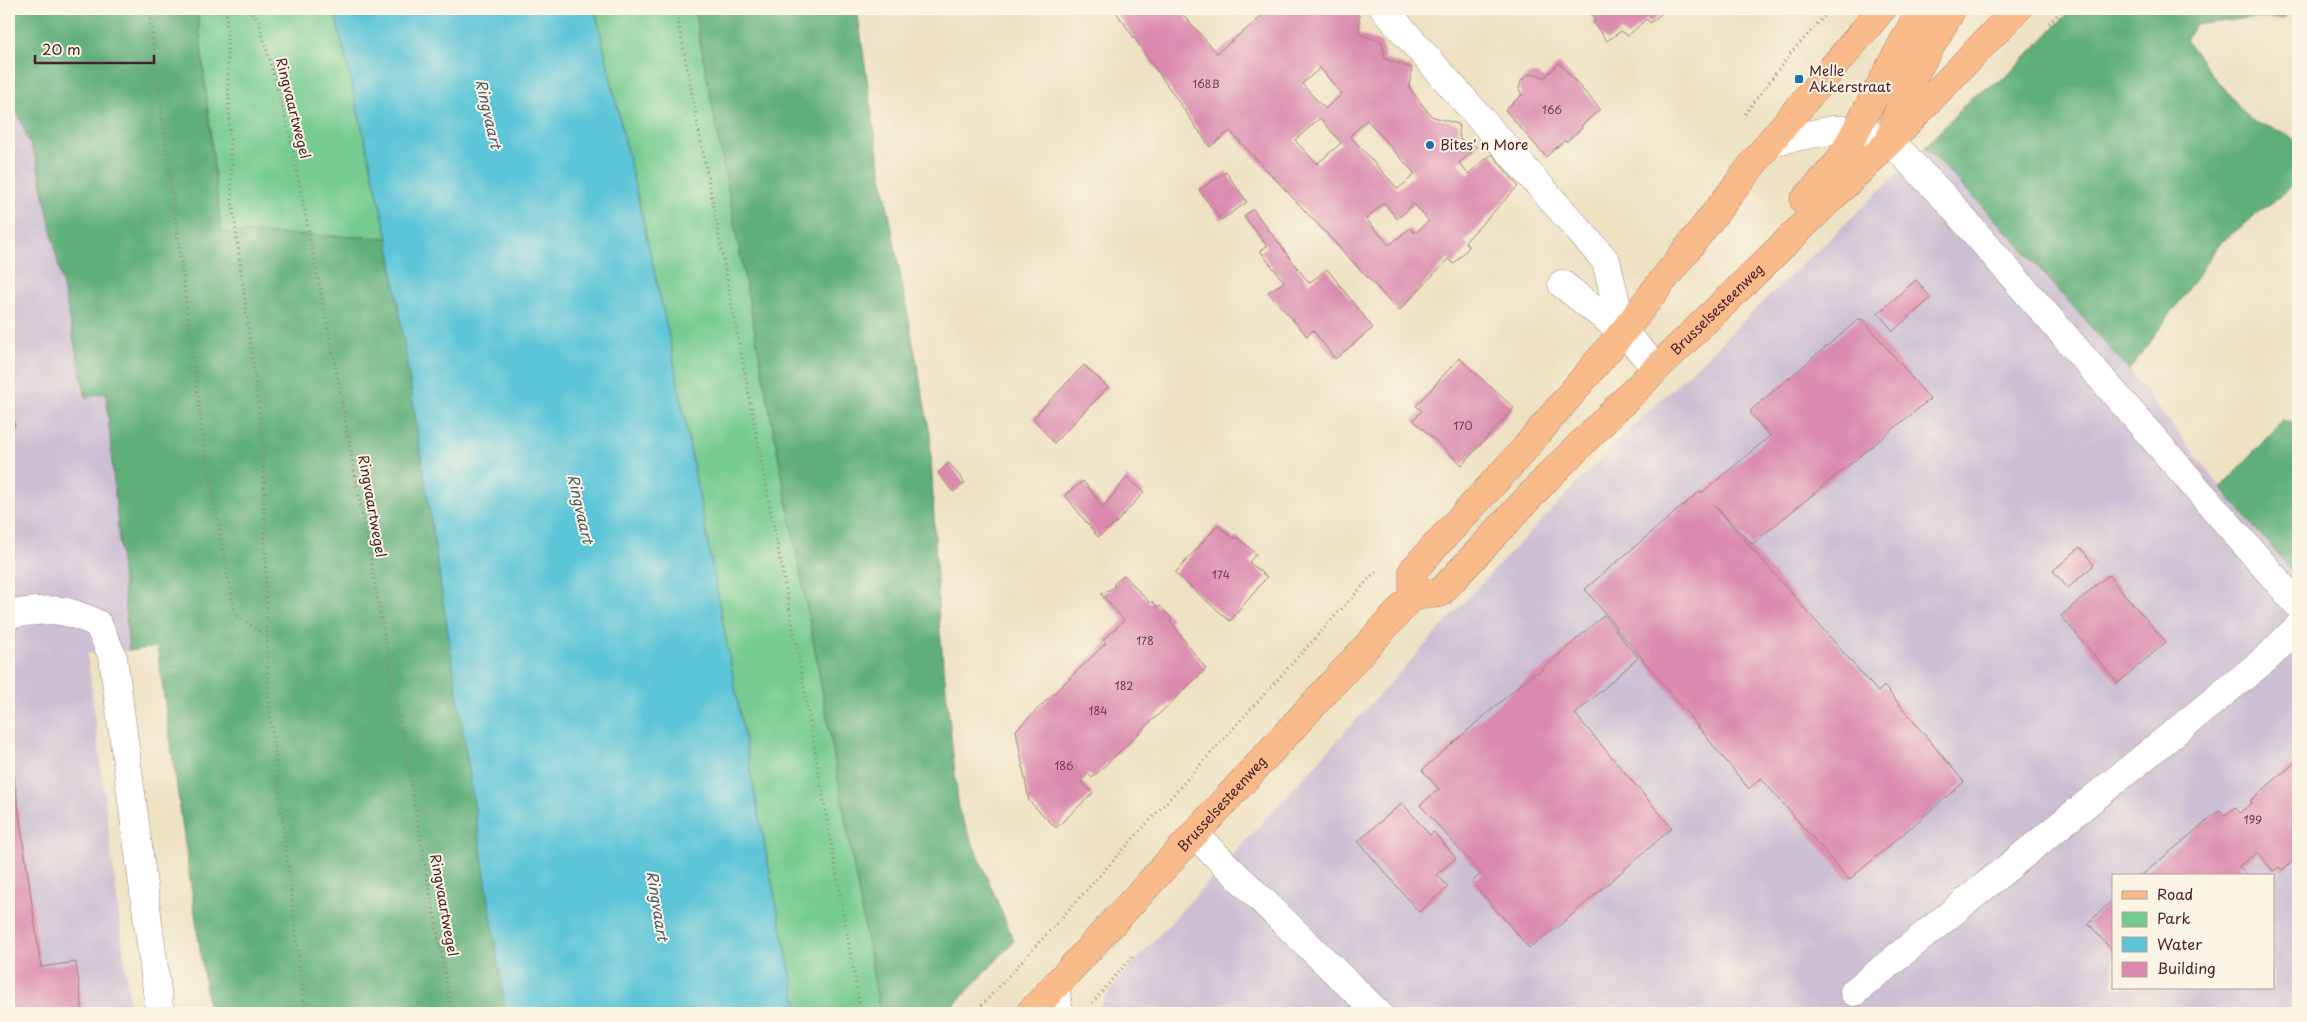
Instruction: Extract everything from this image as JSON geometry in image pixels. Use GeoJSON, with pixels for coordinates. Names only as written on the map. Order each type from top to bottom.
{"type":"FeatureCollection","features":[{"type":"Feature","properties":{"kind":"main road"},"geometry":{"type":"LineString","coordinates":[[1413,596],[1413,570],[1520,453],[1622,332],[1770,142],[1882,9]]}},
{"type":"Feature","properties":{"kind":"main road"},"geometry":{"type":"LineString","coordinates":[[1768,258],[1785,222],[1839,162],[1921,9]]}},
{"type":"Feature","properties":{"kind":"main road"},"geometry":{"type":"LineString","coordinates":[[1890,141],[1895,116],[1910,84],[1952,9]]}},
{"type":"Feature","properties":{"kind":"main road","name":"Brusselsesteenweg"},"geometry":{"type":"LineString","coordinates":[[1030,1013],[1413,596],[1440,593],[1547,478],[1768,258],[1890,141],[2017,9]]}},
{"type":"Feature","properties":{"kind":"lane"},"geometry":{"type":"LineString","coordinates":[[1384,9],[1606,261],[1622,332]]}},
{"type":"Feature","properties":{"kind":"lane"},"geometry":{"type":"LineString","coordinates":[[1770,142],[1832,130],[1856,130],[1890,141],[1945,198],[2298,605]]}},
{"type":"Feature","properties":{"kind":"lane"},"geometry":{"type":"LineString","coordinates":[[1562,284],[1622,332],[1657,368]]}},
{"type":"Feature","properties":{"kind":"lane"},"geometry":{"type":"LineString","coordinates":[[9,614],[47,609],[75,613],[98,624],[113,657],[160,1013]]}},
{"type":"Feature","properties":{"kind":"lane"},"geometry":{"type":"LineString","coordinates":[[1854,992],[2268,657],[2298,627]]}},
{"type":"Feature","properties":{"kind":"lane"},"geometry":{"type":"LineString","coordinates":[[1195,835],[1378,1013]]}},
{"type":"Feature","properties":{"kind":"lane"},"geometry":{"type":"LineString","coordinates":[[1055,985],[1060,1013]]}},
{"type":"Feature","properties":{"kind":"path"},"geometry":{"type":"LineString","coordinates":[[149,9],[204,444],[235,614],[267,637]]}},
{"type":"Feature","properties":{"kind":"path"},"geometry":{"type":"LineString","coordinates":[[226,9],[232,200],[263,442],[268,693],[306,1013]]}},
{"type":"Feature","properties":{"kind":"path","name":"Ringvaartwegel"},"geometry":{"type":"LineString","coordinates":[[250,9],[259,22],[290,132],[339,384],[452,1013]]}},
{"type":"Feature","properties":{"kind":"path"},"geometry":{"type":"LineString","coordinates":[[676,9],[797,648],[861,1013]]}},
{"type":"Feature","properties":{"kind":"shaded area"},"geometry":{"type":"Polygon","coordinates":[[[9,91],[37,161],[86,398],[106,392],[129,651],[87,653],[131,1013],[9,1013],[9,91]]]}},
{"type":"Feature","properties":{"kind":"shaded area"},"geometry":{"type":"Polygon","coordinates":[[[1925,147],[2011,236],[2129,370],[2221,488],[2298,578],[2298,1013],[1095,1013],[1118,980],[1490,574],[1621,438],[1925,147]]]}},
{"type":"Feature","properties":{"kind":"green space"},"geometry":{"type":"Polygon","coordinates":[[[9,9],[197,9],[221,232],[388,238],[506,1013],[209,1013],[157,647],[129,651],[106,392],[86,398],[37,161],[9,91],[9,9]]]}},
{"type":"Feature","properties":{"kind":"green space"},"geometry":{"type":"Polygon","coordinates":[[[197,9],[334,9],[388,238],[221,232],[197,9]]]}},
{"type":"Feature","properties":{"kind":"green space"},"geometry":{"type":"Polygon","coordinates":[[[595,9],[694,9],[814,645],[880,1013],[799,1013],[768,864],[670,341],[595,9]]]}},
{"type":"Feature","properties":{"kind":"green space"},"geometry":{"type":"Polygon","coordinates":[[[694,9],[857,9],[877,149],[930,434],[939,623],[959,811],[1014,941],[947,1013],[880,1013],[814,645],[694,9]]]}},
{"type":"Feature","properties":{"kind":"green space"},"geometry":{"type":"Polygon","coordinates":[[[2072,9],[2294,9],[2282,19],[2248,18],[2195,25],[2186,40],[2213,76],[2252,121],[2283,132],[2298,142],[2298,176],[2293,186],[2219,244],[2183,297],[2129,370],[2011,236],[1925,147],[1972,97],[2006,77],[2072,9]]]}},
{"type":"Feature","properties":{"kind":"green space"},"geometry":{"type":"Polygon","coordinates":[[[2283,420],[2298,425],[2298,578],[2221,488],[2283,420]]]}},
{"type":"Feature","properties":{"kind":"water","name":"Ringvaart"},"geometry":{"type":"Polygon","coordinates":[[[334,9],[595,9],[670,341],[768,864],[799,1013],[506,1013],[388,238],[334,9]]]}},
{"type":"Feature","properties":{"kind":"building","name":"Bites' n More"},"geometry":{"type":"Polygon","coordinates":[[[1114,9],[1178,9],[1217,53],[1271,9],[1350,9],[1359,15],[1359,34],[1382,42],[1385,59],[1412,68],[1409,87],[1431,116],[1458,124],[1460,140],[1477,147],[1459,163],[1468,174],[1492,154],[1518,186],[1465,242],[1469,247],[1454,264],[1448,259],[1399,311],[1230,131],[1210,147],[1114,9]],[[1320,68],[1302,84],[1325,109],[1342,94],[1320,68]],[[1320,118],[1295,140],[1317,164],[1341,143],[1320,118]],[[1367,120],[1350,136],[1398,189],[1415,174],[1367,120]],[[1384,203],[1366,219],[1389,245],[1410,228],[1415,233],[1429,221],[1414,204],[1397,219],[1384,203]]]}},
{"type":"Feature","properties":{"kind":"building"},"geometry":{"type":"Polygon","coordinates":[[[1587,9],[1667,9],[1650,23],[1646,19],[1628,36],[1621,31],[1607,41],[1593,22],[1596,20],[1587,9]]]}},
{"type":"Feature","properties":{"kind":"building"},"geometry":{"type":"Polygon","coordinates":[[[1559,63],[1600,109],[1581,126],[1582,128],[1546,157],[1505,110],[1522,95],[1519,89],[1521,81],[1527,75],[1537,74],[1544,78],[1559,63]]]}},
{"type":"Feature","properties":{"kind":"building"},"geometry":{"type":"Polygon","coordinates":[[[1226,172],[1247,202],[1221,220],[1199,190],[1226,172]]]}},
{"type":"Feature","properties":{"kind":"building"},"geometry":{"type":"Polygon","coordinates":[[[1253,209],[1309,283],[1327,269],[1373,328],[1335,359],[1313,330],[1307,336],[1268,292],[1284,282],[1260,251],[1267,246],[1244,216],[1253,209]]]}},
{"type":"Feature","properties":{"kind":"building"},"geometry":{"type":"Polygon","coordinates":[[[1916,280],[1931,298],[1893,331],[1878,313],[1916,280]]]}},
{"type":"Feature","properties":{"kind":"building"},"geometry":{"type":"Polygon","coordinates":[[[9,297],[13,319],[9,319],[9,297]]]}},
{"type":"Feature","properties":{"kind":"building"},"geometry":{"type":"Polygon","coordinates":[[[1859,319],[1863,320],[1930,399],[1752,544],[1713,504],[1878,692],[1884,686],[1964,782],[1849,880],[1761,778],[1749,789],[1585,589],[1699,492],[1703,492],[1770,436],[1751,414],[1751,410],[1859,319]]]}},
{"type":"Feature","properties":{"kind":"building"},"geometry":{"type":"Polygon","coordinates":[[[1459,358],[1514,408],[1462,465],[1413,420],[1422,411],[1416,406],[1459,358]]]}},
{"type":"Feature","properties":{"kind":"building"},"geometry":{"type":"Polygon","coordinates":[[[1084,365],[1108,387],[1054,443],[1033,418],[1084,365]]]}},
{"type":"Feature","properties":{"kind":"building"},"geometry":{"type":"Polygon","coordinates":[[[9,389],[15,427],[9,428],[9,389]]]}},
{"type":"Feature","properties":{"kind":"building"},"geometry":{"type":"Polygon","coordinates":[[[949,463],[965,483],[953,492],[938,473],[949,463]]]}},
{"type":"Feature","properties":{"kind":"building"},"geometry":{"type":"Polygon","coordinates":[[[1127,477],[1144,492],[1116,523],[1098,537],[1065,495],[1083,481],[1103,507],[1127,477]]]}},
{"type":"Feature","properties":{"kind":"building"},"geometry":{"type":"Polygon","coordinates":[[[1218,525],[1234,539],[1237,537],[1256,554],[1249,562],[1267,577],[1230,621],[1175,573],[1218,525]]]}},
{"type":"Feature","properties":{"kind":"building"},"geometry":{"type":"Polygon","coordinates":[[[2080,547],[2094,565],[2068,588],[2053,571],[2080,547]]]}},
{"type":"Feature","properties":{"kind":"building"},"geometry":{"type":"Polygon","coordinates":[[[1124,575],[1150,603],[1152,601],[1157,607],[1160,606],[1172,619],[1170,621],[1206,669],[1092,778],[1088,774],[1081,781],[1093,793],[1056,828],[1029,801],[1016,730],[1106,643],[1103,640],[1124,620],[1101,594],[1115,587],[1113,585],[1124,575]]]}},
{"type":"Feature","properties":{"kind":"building"},"geometry":{"type":"Polygon","coordinates":[[[2108,575],[2166,642],[2118,683],[2061,616],[2108,575]]]}},
{"type":"Feature","properties":{"kind":"building"},"geometry":{"type":"Polygon","coordinates":[[[1604,615],[1638,658],[1575,714],[1672,828],[1558,927],[1529,948],[1472,882],[1481,874],[1420,805],[1439,789],[1422,770],[1604,615]]]}},
{"type":"Feature","properties":{"kind":"building"},"geometry":{"type":"Polygon","coordinates":[[[9,743],[41,967],[76,962],[83,1013],[9,1013],[9,743]]]}},
{"type":"Feature","properties":{"kind":"building"},"geometry":{"type":"Polygon","coordinates":[[[2298,760],[2298,857],[2282,870],[2279,867],[2273,871],[2258,852],[2239,866],[2245,874],[2143,874],[2220,810],[2225,815],[2235,807],[2240,813],[2251,803],[2251,800],[2298,760]]]}},
{"type":"Feature","properties":{"kind":"building"},"geometry":{"type":"Polygon","coordinates":[[[1402,803],[1430,835],[1434,832],[1456,858],[1437,874],[1448,887],[1419,912],[1358,841],[1402,803]]]}},
{"type":"Feature","properties":{"kind":"building"},"geometry":{"type":"Polygon","coordinates":[[[2112,901],[2112,951],[2088,923],[2112,901]]]}},
{"type":"Feature","properties":{"kind":"place","name":"Melle Akkerstraat"},"geometry":{"type":"Point","coordinates":[1799,79]}},
{"type":"Feature","properties":{"kind":"place","name":"Bites' n More"},"geometry":{"type":"Point","coordinates":[1430,145]}}]}
